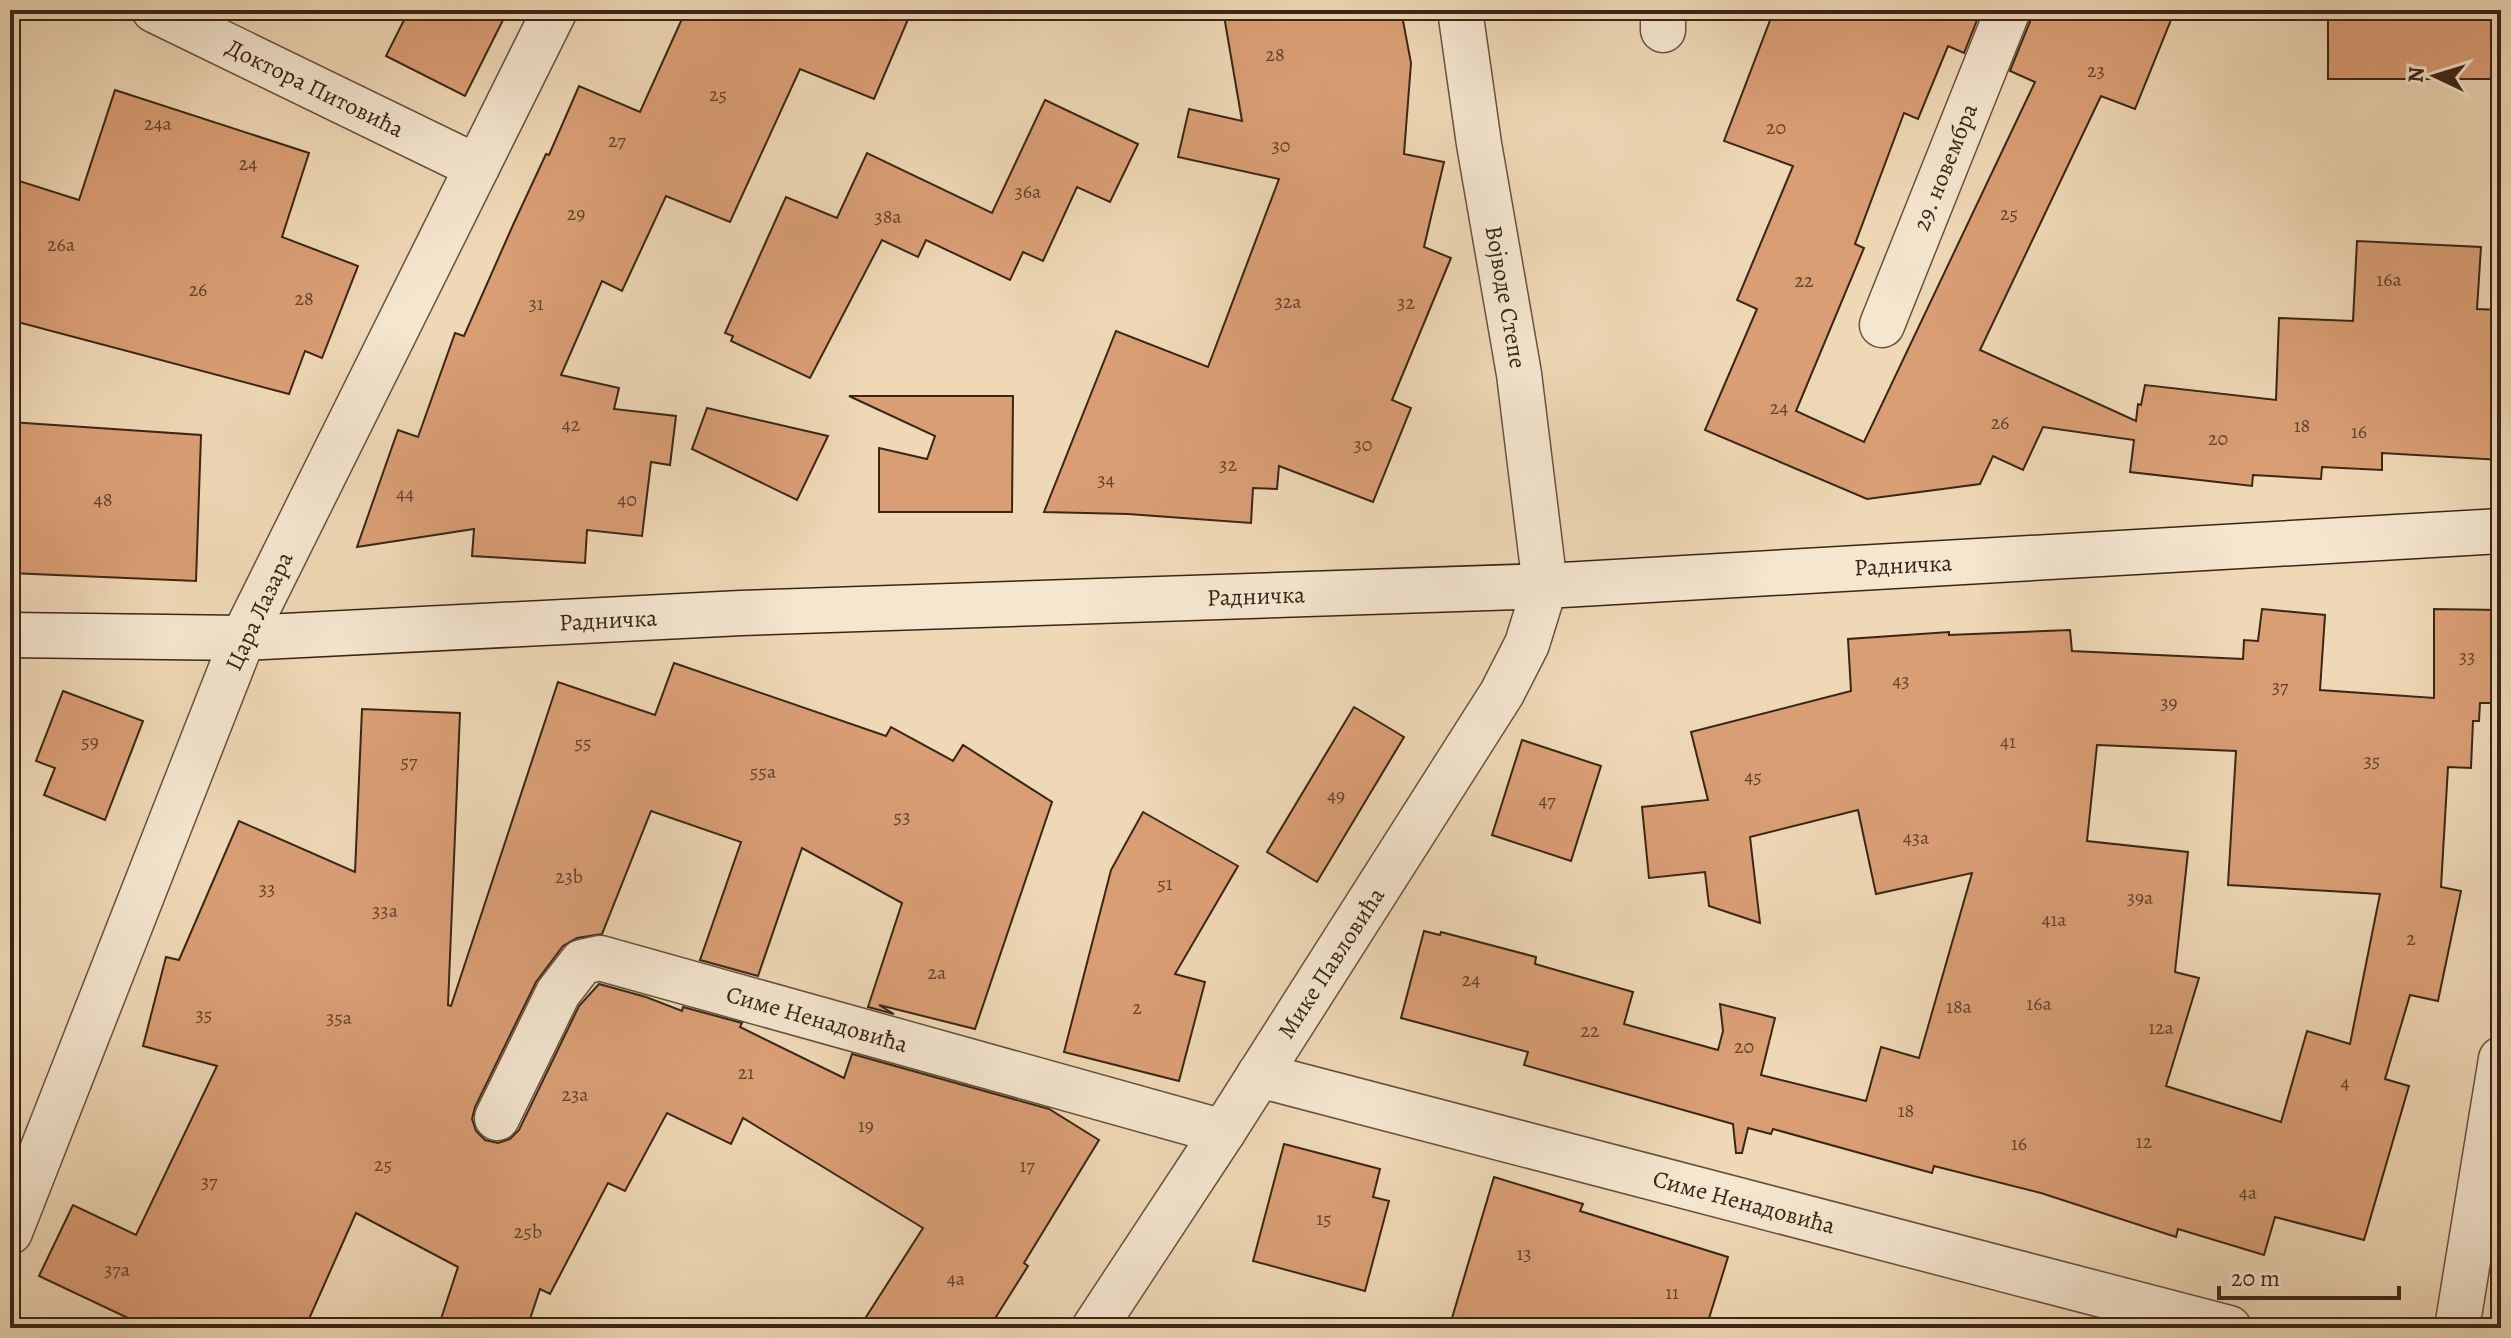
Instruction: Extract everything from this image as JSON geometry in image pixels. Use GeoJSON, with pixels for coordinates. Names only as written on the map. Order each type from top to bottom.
{"type":"FeatureCollection","features":[{"type":"Feature","properties":{"kind":"street","name":"Доктора Питовића"},"geometry":{"type":"LineString","coordinates":[[154,10],[477,167]]}},
{"type":"Feature","properties":{"kind":"street","name":"Цара Лазара"},"geometry":{"type":"LineString","coordinates":[[10,1232],[243,638],[555,10]]}},
{"type":"Feature","properties":{"kind":"street","name":"Војводе Степе"},"geometry":{"type":"LineString","coordinates":[[1460,10],[1479,144],[1519,374],[1545,586]]}},
{"type":"Feature","properties":{"kind":"street","name":"29. новембра"},"geometry":{"type":"LineString","coordinates":[[1882,325],[2008,10]]}},
{"type":"Feature","properties":{"kind":"street","name":"Радничка"},"geometry":{"type":"LineString","coordinates":[[10,635],[243,638],[741,613],[1545,586],[2501,531]]}},
{"type":"Feature","properties":{"kind":"street","name":"Мике Павловића"},"geometry":{"type":"LineString","coordinates":[[1094,1328],[1223,1132],[1502,693],[1527,644],[1545,586]]}},
{"type":"Feature","properties":{"kind":"street","name":"Симе Ненадовића"},"geometry":{"type":"LineString","coordinates":[[497,1118],[558,993],[582,962],[600,958],[1223,1132]]}},
{"type":"Feature","properties":{"kind":"street"},"geometry":{"type":"LineString","coordinates":[[2457,1328],[2501,1059]]}},
{"type":"Feature","properties":{"kind":"street","name":"Симе Ненадовића"},"geometry":{"type":"LineString","coordinates":[[1259,1075],[2229,1328]]}},
{"type":"Feature","properties":{"kind":"building"},"geometry":{"type":"Polygon","coordinates":[[[409,10],[508,10],[465,96],[386,56],[409,10]]]}},
{"type":"Feature","properties":{"kind":"building"},"geometry":{"type":"Polygon","coordinates":[[[686,10],[912,10],[874,99],[800,69],[730,222],[666,196],[622,291],[602,281],[561,375],[619,388],[614,409],[676,416],[670,465],[651,462],[642,536],[587,530],[585,563],[472,556],[474,529],[357,547],[398,430],[418,437],[455,333],[464,336],[579,86],[640,112],[686,10]]]}},
{"type":"Feature","properties":{"kind":"building"},"geometry":{"type":"Polygon","coordinates":[[[1223,10],[1401,10],[1411,63],[1404,154],[1444,162],[1424,247],[1451,258],[1392,400],[1411,408],[1373,502],[1279,466],[1277,489],[1253,488],[1251,523],[1128,514],[1044,512],[1116,331],[1208,367],[1279,179],[1178,157],[1189,109],[1242,121],[1223,10]]]}},
{"type":"Feature","properties":{"kind":"building"},"geometry":{"type":"Polygon","coordinates":[[[1774,10],[1981,10],[1964,53],[1948,46],[1918,119],[1904,113],[1855,244],[1864,248],[1796,411],[1864,442],[2035,82],[2010,71],[2032,10],[2175,10],[2135,109],[2101,96],[1980,350],[2136,421],[2145,385],[2276,400],[2279,318],[2353,321],[2357,241],[2481,247],[2477,309],[2501,310],[2501,460],[2382,453],[2382,470],[2322,467],[2321,479],[2253,475],[2252,486],[2130,472],[2134,440],[2043,427],[2023,470],[1993,456],[1980,484],[1867,499],[1705,430],[1757,309],[1737,300],[1793,166],[1724,141],[1774,10]]]}},
{"type":"Feature","properties":{"kind":"building"},"geometry":{"type":"Polygon","coordinates":[[[2328,10],[2501,10],[2501,79],[2328,79],[2328,10]]]}},
{"type":"Feature","properties":{"kind":"building"},"geometry":{"type":"Polygon","coordinates":[[[115,90],[309,153],[282,237],[358,266],[322,358],[305,351],[289,394],[10,320],[10,178],[79,200],[115,90]]]}},
{"type":"Feature","properties":{"kind":"building"},"geometry":{"type":"Polygon","coordinates":[[[1045,100],[1138,144],[1110,202],[1077,187],[1043,261],[1023,252],[1010,280],[926,240],[918,257],[882,240],[810,378],[731,341],[733,336],[725,333],[786,197],[837,218],[867,153],[992,213],[1045,100]]]}},
{"type":"Feature","properties":{"kind":"building"},"geometry":{"type":"Polygon","coordinates":[[[849,396],[1013,396],[1012,512],[879,512],[879,448],[927,459],[935,436],[849,396]]]}},
{"type":"Feature","properties":{"kind":"building"},"geometry":{"type":"Polygon","coordinates":[[[707,408],[828,436],[797,500],[692,449],[707,408]]]}},
{"type":"Feature","properties":{"kind":"building"},"geometry":{"type":"Polygon","coordinates":[[[10,422],[201,435],[196,581],[10,573],[10,422]]]}},
{"type":"Feature","properties":{"kind":"building"},"geometry":{"type":"Polygon","coordinates":[[[2262,609],[2325,615],[2320,690],[2434,698],[2434,609],[2501,610],[2501,703],[2480,703],[2479,721],[2473,721],[2471,768],[2448,767],[2441,887],[2461,891],[2438,1001],[2410,995],[2385,1079],[2409,1086],[2364,1240],[2275,1217],[2264,1255],[2178,1229],[2176,1237],[2041,1193],[1934,1166],[1932,1173],[1773,1129],[1771,1134],[1748,1128],[1742,1153],[1736,1153],[1733,1124],[1524,1065],[1528,1052],[1401,1018],[1424,931],[1440,935],[1441,932],[1536,957],[1535,964],[1633,992],[1624,1024],[1718,1050],[1723,1031],[1720,1004],[1775,1018],[1761,1075],[1866,1101],[1881,1047],[1919,1058],[1972,873],[1876,894],[1858,810],[1750,837],[1760,923],[1709,906],[1705,872],[1649,878],[1642,807],[1708,800],[1691,732],[1851,691],[1848,639],[1949,632],[1949,635],[2070,630],[2072,651],[2243,659],[2244,640],[2258,641],[2262,609]],[[2097,745],[2087,841],[2188,852],[2175,972],[2199,978],[2166,1086],[2281,1122],[2307,1031],[2350,1044],[2380,894],[2228,885],[2236,751],[2097,745]]]}},
{"type":"Feature","properties":{"kind":"building"},"geometry":{"type":"Polygon","coordinates":[[[674,663],[886,736],[891,727],[953,761],[963,745],[1052,802],[975,1029],[879,1005],[894,1014],[868,1007],[902,903],[802,848],[758,976],[700,960],[741,842],[651,811],[602,934],[577,938],[563,946],[536,982],[475,1107],[472,1119],[476,1131],[485,1140],[498,1143],[510,1139],[519,1130],[579,1006],[599,984],[682,1011],[683,1007],[742,1023],[740,1027],[844,1078],[852,1054],[1049,1109],[1099,1140],[1024,1263],[1028,1266],[989,1328],[859,1328],[923,1228],[743,1118],[731,1144],[667,1113],[625,1191],[608,1183],[550,1294],[540,1289],[527,1328],[438,1328],[458,1267],[356,1213],[305,1328],[149,1328],[39,1276],[73,1205],[136,1235],[217,1066],[143,1046],[166,957],[179,960],[239,821],[355,872],[362,709],[460,713],[448,1005],[451,1006],[558,682],[655,715],[674,663]]]}},
{"type":"Feature","properties":{"kind":"building"},"geometry":{"type":"Polygon","coordinates":[[[63,691],[143,721],[105,820],[44,795],[55,768],[36,761],[63,691]]]}},
{"type":"Feature","properties":{"kind":"building"},"geometry":{"type":"Polygon","coordinates":[[[1354,707],[1404,737],[1317,882],[1267,852],[1354,707]]]}},
{"type":"Feature","properties":{"kind":"building"},"geometry":{"type":"Polygon","coordinates":[[[1522,740],[1601,766],[1571,861],[1492,835],[1522,740]]]}},
{"type":"Feature","properties":{"kind":"building"},"geometry":{"type":"Polygon","coordinates":[[[1143,812],[1238,866],[1175,974],[1205,982],[1179,1081],[1064,1052],[1111,870],[1143,812]]]}},
{"type":"Feature","properties":{"kind":"building"},"geometry":{"type":"Polygon","coordinates":[[[1284,1144],[1380,1169],[1373,1197],[1389,1201],[1365,1291],[1253,1261],[1284,1144]]]}},
{"type":"Feature","properties":{"kind":"building"},"geometry":{"type":"Polygon","coordinates":[[[1494,1177],[1583,1204],[1580,1211],[1728,1257],[1706,1328],[1449,1328],[1494,1177]]]}}]}
